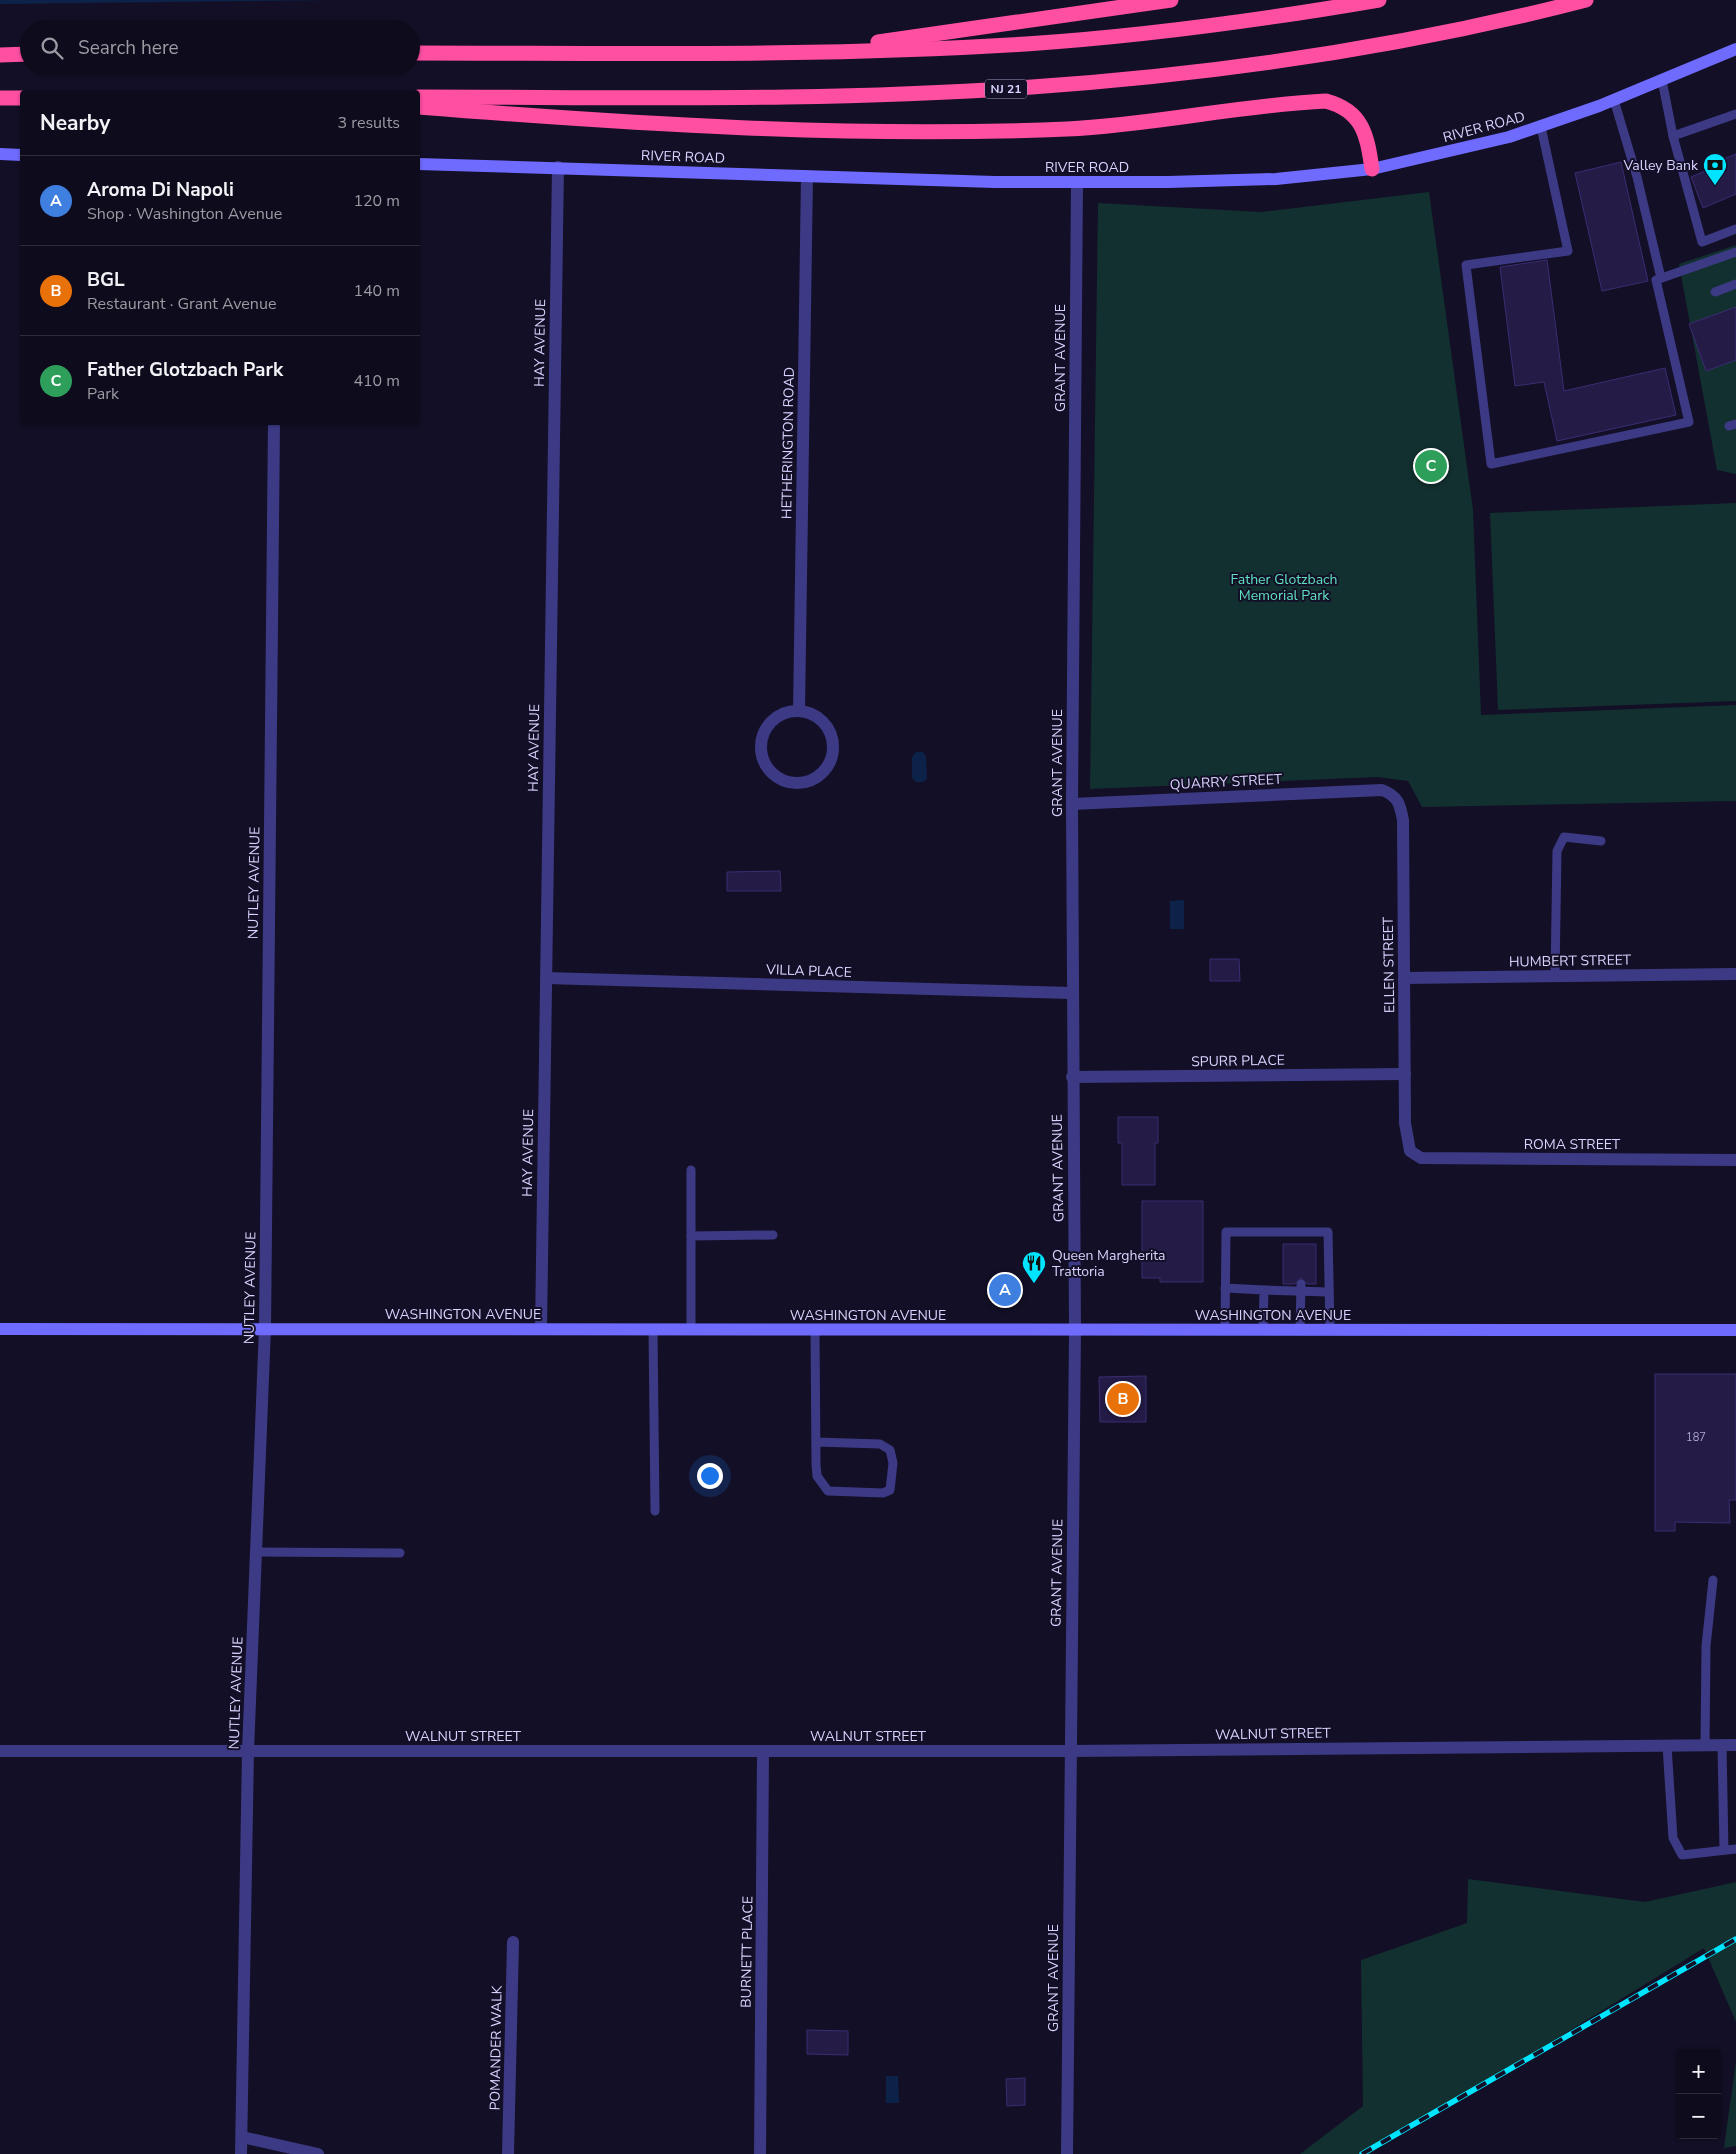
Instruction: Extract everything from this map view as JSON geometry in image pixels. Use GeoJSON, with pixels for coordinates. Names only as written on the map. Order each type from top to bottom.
{"type":"FeatureCollection","features":[{"type":"Feature","properties":{"kind":"highway"},"geometry":{"type":"LineString","coordinates":[[808,52],[1171,0]]}},
{"type":"Feature","properties":{"kind":"highway"},"geometry":{"type":"LineString","coordinates":[[420,53],[808,52],[956,48],[1102,38],[1250,20],[1379,0]]}},
{"type":"Feature","properties":{"kind":"highway","name":"NJ 21"},"geometry":{"type":"LineString","coordinates":[[420,97],[884,95],[1097,82],[1181,73],[1339,51],[1476,26],[1586,0]]}},
{"type":"Feature","properties":{"kind":"highway"},"geometry":{"type":"LineString","coordinates":[[0,54],[20,54]]}},
{"type":"Feature","properties":{"kind":"highway"},"geometry":{"type":"LineString","coordinates":[[0,98],[20,98]]}},
{"type":"Feature","properties":{"kind":"highway"},"geometry":{"type":"LineString","coordinates":[[420,107],[534,117],[750,129],[946,133],[1078,128],[1326,101],[1340,104],[1353,113],[1363,128],[1368,143],[1372,169]]}},
{"type":"Feature","properties":{"kind":"main road","name":"RIVER ROAD"},"geometry":{"type":"LineString","coordinates":[[420,164],[995,182],[1168,182],[1276,179],[1372,169],[1462,149],[1541,127],[1614,100],[1736,49]]}},
{"type":"Feature","properties":{"kind":"main road"},"geometry":{"type":"LineString","coordinates":[[0,154],[20,155]]}},
{"type":"Feature","properties":{"kind":"main road","name":"WASHINGTON AVENUE"},"geometry":{"type":"LineString","coordinates":[[0,1329],[1736,1330]]}},
{"type":"Feature","properties":{"kind":"street","name":"HAY AVENUE"},"geometry":{"type":"LineString","coordinates":[[541,1329],[558,167]]}},
{"type":"Feature","properties":{"kind":"street","name":"HETHERINGTON ROAD"},"geometry":{"type":"LineString","coordinates":[[799,710],[807,176]]}},
{"type":"Feature","properties":{"kind":"street","name":"GRANT AVENUE"},"geometry":{"type":"LineString","coordinates":[[1067,2154],[1075,1330],[1072,1077],[1072,804],[1077,182]]}},
{"type":"Feature","properties":{"kind":"street","name":"NUTLEY AVENUE"},"geometry":{"type":"LineString","coordinates":[[241,2154],[248,1751],[265,1328],[274,425]]}},
{"type":"Feature","properties":{"kind":"street"},"geometry":{"type":"LineString","coordinates":[[799,710],[819,718],[829,730],[833,746],[828,766],[820,775],[799,784],[784,781],[774,776],[764,764],[761,753],[761,738],[768,724],[776,717],[787,712],[799,710]]}},
{"type":"Feature","properties":{"kind":"street","name":"QUARRY STREET"},"geometry":{"type":"LineString","coordinates":[[1072,804],[1382,790]]}},
{"type":"Feature","properties":{"kind":"street","name":"ELLEN STREET"},"geometry":{"type":"LineString","coordinates":[[1382,790],[1393,794],[1400,805],[1402,820],[1405,1123],[1410,1150]]}},
{"type":"Feature","properties":{"kind":"street","name":"HUMBERT STREET"},"geometry":{"type":"LineString","coordinates":[[1404,978],[1736,974]]}},
{"type":"Feature","properties":{"kind":"street","name":"VILLA PLACE"},"geometry":{"type":"LineString","coordinates":[[546,978],[1072,993]]}},
{"type":"Feature","properties":{"kind":"street","name":"SPURR PLACE"},"geometry":{"type":"LineString","coordinates":[[1072,1077],[1405,1074]]}},
{"type":"Feature","properties":{"kind":"street","name":"ROMA STREET"},"geometry":{"type":"LineString","coordinates":[[1410,1150],[1421,1158],[1736,1160]]}},
{"type":"Feature","properties":{"kind":"street","name":"WALNUT STREET"},"geometry":{"type":"LineString","coordinates":[[0,1751],[1070,1751],[1736,1745]]}},
{"type":"Feature","properties":{"kind":"street","name":"BURNETT PLACE"},"geometry":{"type":"LineString","coordinates":[[760,2154],[764,1751]]}},
{"type":"Feature","properties":{"kind":"street","name":"POMANDER WALK"},"geometry":{"type":"LineString","coordinates":[[508,2154],[513,1942]]}},
{"type":"Feature","properties":{"kind":"street"},"geometry":{"type":"LineString","coordinates":[[242,2137],[318,2154]]}},
{"type":"Feature","properties":{"kind":"lane"},"geometry":{"type":"LineString","coordinates":[[1662,80],[1672,136],[1702,242],[1736,229]]}},
{"type":"Feature","properties":{"kind":"lane"},"geometry":{"type":"LineString","coordinates":[[1614,100],[1637,177],[1660,278]]}},
{"type":"Feature","properties":{"kind":"lane"},"geometry":{"type":"LineString","coordinates":[[1672,136],[1736,114]]}},
{"type":"Feature","properties":{"kind":"lane"},"geometry":{"type":"LineString","coordinates":[[1541,127],[1568,251],[1466,265],[1491,464],[1689,422],[1656,280],[1736,252]]}},
{"type":"Feature","properties":{"kind":"lane"},"geometry":{"type":"LineString","coordinates":[[1714,292],[1736,284]]}},
{"type":"Feature","properties":{"kind":"lane"},"geometry":{"type":"LineString","coordinates":[[1555,976],[1557,851],[1564,837],[1600,841]]}},
{"type":"Feature","properties":{"kind":"lane"},"geometry":{"type":"LineString","coordinates":[[691,1170],[691,1329]]}},
{"type":"Feature","properties":{"kind":"lane"},"geometry":{"type":"LineString","coordinates":[[1225,1330],[1226,1232],[1328,1232],[1330,1330]]}},
{"type":"Feature","properties":{"kind":"lane"},"geometry":{"type":"LineString","coordinates":[[1299,1233],[1300,1244]]}},
{"type":"Feature","properties":{"kind":"lane"},"geometry":{"type":"LineString","coordinates":[[691,1236],[773,1235]]}},
{"type":"Feature","properties":{"kind":"lane"},"geometry":{"type":"LineString","coordinates":[[1225,1288],[1264,1290],[1301,1288],[1328,1292]]}},
{"type":"Feature","properties":{"kind":"lane"},"geometry":{"type":"LineString","coordinates":[[1300,1330],[1301,1288]]}},
{"type":"Feature","properties":{"kind":"lane"},"geometry":{"type":"LineString","coordinates":[[1263,1330],[1264,1290]]}},
{"type":"Feature","properties":{"kind":"lane"},"geometry":{"type":"LineString","coordinates":[[653,1329],[655,1511]]}},
{"type":"Feature","properties":{"kind":"lane"},"geometry":{"type":"LineString","coordinates":[[816,1330],[816,1442],[817,1476],[828,1491],[883,1493],[890,1490],[892,1463],[890,1450],[880,1444],[816,1442]]}},
{"type":"Feature","properties":{"kind":"lane"},"geometry":{"type":"LineString","coordinates":[[256,1552],[400,1553]]}},
{"type":"Feature","properties":{"kind":"lane"},"geometry":{"type":"LineString","coordinates":[[1704,1746],[1706,1646],[1712,1580]]}},
{"type":"Feature","properties":{"kind":"lane"},"geometry":{"type":"LineString","coordinates":[[1667,1746],[1675,1845],[1682,1855],[1736,1849]]}},
{"type":"Feature","properties":{"kind":"lane"},"geometry":{"type":"LineString","coordinates":[[1722,1746],[1724,1850]]}},
{"type":"Feature","properties":{"kind":"green space","name":"Father Glotzbach Memorial Park"},"geometry":{"type":"Polygon","coordinates":[[[1429,192],[1473,510],[1481,715],[1736,705],[1736,801],[1422,807],[1408,781],[1377,777],[1090,789],[1098,203],[1261,212],[1429,192]]]}},
{"type":"Feature","properties":{"kind":"green space"},"geometry":{"type":"Polygon","coordinates":[[[1736,245],[1736,474],[1717,470],[1679,264],[1736,245]]]}},
{"type":"Feature","properties":{"kind":"green space"},"geometry":{"type":"Polygon","coordinates":[[[1736,503],[1736,701],[1498,710],[1490,513],[1736,503]]]}},
{"type":"Feature","properties":{"kind":"green space"},"geometry":{"type":"Polygon","coordinates":[[[1468,1879],[1645,1902],[1736,1882],[1736,2022],[1704,1948],[1369,2154],[1300,2154],[1363,2106],[1361,1960],[1467,1923],[1468,1879]]]}},
{"type":"Feature","properties":{"kind":"green space"},"geometry":{"type":"Polygon","coordinates":[[[1736,2061],[1736,2146],[1724,2148],[1736,2061]]]}},
{"type":"Feature","properties":{"kind":"water"},"geometry":{"type":"Polygon","coordinates":[[[0,0],[339,0],[0,4],[0,0]]]}},
{"type":"Feature","properties":{"kind":"water"},"geometry":{"type":"Polygon","coordinates":[[[916,752],[923,752],[926,756],[927,779],[923,782],[916,782],[912,778],[912,757],[916,752]]]}},
{"type":"Feature","properties":{"kind":"water"},"geometry":{"type":"Polygon","coordinates":[[[1184,900],[1184,929],[1170,929],[1170,901],[1184,900]]]}},
{"type":"Feature","properties":{"kind":"water"},"geometry":{"type":"Polygon","coordinates":[[[886,2076],[898,2076],[899,2103],[886,2103],[886,2076]]]}},
{"type":"Feature","properties":{"kind":"building","name":"Valley Bank"},"geometry":{"type":"Polygon","coordinates":[[[1736,154],[1736,194],[1703,208],[1691,177],[1712,168],[1711,164],[1736,154]]]}},
{"type":"Feature","properties":{"kind":"building"},"geometry":{"type":"Polygon","coordinates":[[[1621,162],[1648,281],[1602,291],[1575,173],[1621,162]]]}},
{"type":"Feature","properties":{"kind":"building"},"geometry":{"type":"Polygon","coordinates":[[[1547,260],[1564,391],[1665,368],[1676,415],[1557,441],[1544,382],[1515,386],[1500,267],[1547,260]]]}},
{"type":"Feature","properties":{"kind":"building"},"geometry":{"type":"Polygon","coordinates":[[[1736,307],[1736,360],[1706,371],[1689,324],[1736,307]]]}},
{"type":"Feature","properties":{"kind":"building"},"geometry":{"type":"Polygon","coordinates":[[[780,871],[781,891],[727,891],[727,872],[780,871]]]}},
{"type":"Feature","properties":{"kind":"building"},"geometry":{"type":"Polygon","coordinates":[[[1210,959],[1239,959],[1240,981],[1210,981],[1210,959]]]}},
{"type":"Feature","properties":{"kind":"building"},"geometry":{"type":"Polygon","coordinates":[[[1118,1117],[1158,1117],[1158,1143],[1155,1143],[1155,1185],[1122,1185],[1122,1143],[1118,1143],[1118,1117]]]}},
{"type":"Feature","properties":{"kind":"building"},"geometry":{"type":"Polygon","coordinates":[[[1142,1201],[1203,1201],[1203,1282],[1160,1282],[1160,1278],[1142,1278],[1142,1201]]]}},
{"type":"Feature","properties":{"kind":"building"},"geometry":{"type":"Polygon","coordinates":[[[1283,1244],[1316,1244],[1316,1284],[1307,1284],[1301,1278],[1295,1284],[1283,1284],[1283,1244]]]}},
{"type":"Feature","properties":{"kind":"building"},"geometry":{"type":"Polygon","coordinates":[[[1655,1374],[1736,1374],[1736,1500],[1729,1500],[1730,1523],[1675,1522],[1675,1531],[1655,1531],[1655,1374]]]}},
{"type":"Feature","properties":{"kind":"building"},"geometry":{"type":"Polygon","coordinates":[[[1146,1376],[1146,1422],[1100,1422],[1099,1377],[1146,1376]]]}},
{"type":"Feature","properties":{"kind":"building"},"geometry":{"type":"Polygon","coordinates":[[[807,2030],[848,2031],[848,2055],[807,2054],[807,2030]]]}},
{"type":"Feature","properties":{"kind":"building"},"geometry":{"type":"Polygon","coordinates":[[[1025,2078],[1025,2105],[1007,2106],[1006,2079],[1025,2078]]]}},
{"type":"Feature","properties":{"kind":"railway"},"geometry":{"type":"LineString","coordinates":[[1362,2154],[1736,1939]]}},
{"type":"Feature","properties":{"kind":"place","name":"Valley Bank"},"geometry":{"type":"Point","coordinates":[1715,186]}},
{"type":"Feature","properties":{"kind":"place","name":"Father Glotzbach Park"},"geometry":{"type":"Point","coordinates":[1431,466]}},
{"type":"Feature","properties":{"kind":"place","name":"Queen Margherita Trattoria"},"geometry":{"type":"Point","coordinates":[1034,1284]}},
{"type":"Feature","properties":{"kind":"place","name":"Aroma Di Napoli"},"geometry":{"type":"Point","coordinates":[1005,1290]}},
{"type":"Feature","properties":{"kind":"place","name":"BGL"},"geometry":{"type":"Point","coordinates":[1123,1399]}}]}
